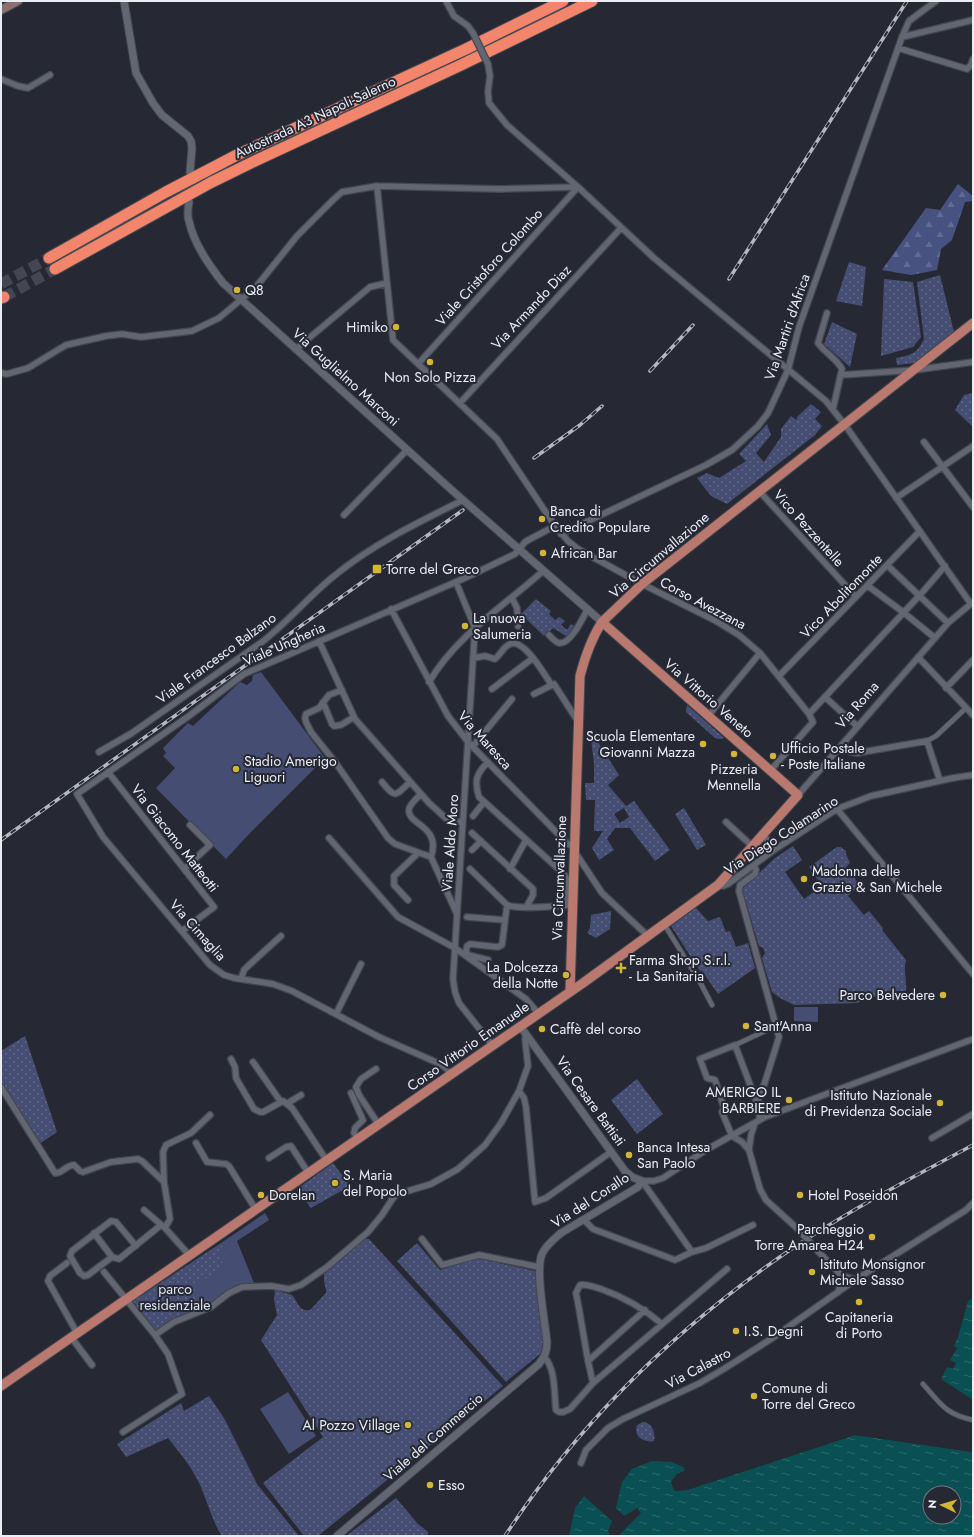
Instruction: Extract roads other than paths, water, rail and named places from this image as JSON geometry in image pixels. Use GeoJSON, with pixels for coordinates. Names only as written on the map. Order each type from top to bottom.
{"type":"FeatureCollection","features":[{"type":"Feature","properties":{"kind":"highway","name":"Autostrada A3 Napoli-Salerno"},"geometry":{"type":"LineString","coordinates":[[49,258],[166,192],[237,155],[466,49],[563,1]]}},
{"type":"Feature","properties":{"kind":"highway","name":"Autostrada A3 Napoli-Salerno"},"geometry":{"type":"LineString","coordinates":[[55,269],[171,204],[257,160],[414,88],[592,1]]}},
{"type":"Feature","properties":{"kind":"main road"},"geometry":{"type":"LineString","coordinates":[[1,10],[18,1]]}},
{"type":"Feature","properties":{"kind":"main road","name":"Via Circumvallazione"},"geometry":{"type":"LineString","coordinates":[[570,992],[570,905],[574,848],[580,676],[586,655],[595,633],[602,622],[642,584],[973,323]]}},
{"type":"Feature","properties":{"kind":"main road","name":"Via Vittorio Veneto"},"geometry":{"type":"LineString","coordinates":[[602,622],[798,795]]}},
{"type":"Feature","properties":{"kind":"main road","name":"Via Roma"},"geometry":{"type":"LineString","coordinates":[[752,846],[798,795]]}},
{"type":"Feature","properties":{"kind":"main road","name":"Corso Vittorio Emanuele"},"geometry":{"type":"LineString","coordinates":[[1,1386],[358,1140],[648,936],[718,885],[752,846]]}},
{"type":"Feature","properties":{"kind":"street"},"geometry":{"type":"LineString","coordinates":[[124,1],[136,73],[153,103],[162,115],[188,136],[191,141],[192,148],[190,172]]}},
{"type":"Feature","properties":{"kind":"street"},"geometry":{"type":"LineString","coordinates":[[446,1],[454,16],[468,26],[473,33],[488,64],[490,76],[488,98],[492,108],[507,125],[578,187],[654,258],[826,401],[845,425],[972,603]]}},
{"type":"Feature","properties":{"kind":"street","name":"Via Martiri d'Africa"},"geometry":{"type":"LineString","coordinates":[[561,534],[706,465],[732,450],[758,426],[768,413],[788,370],[802,320],[902,37],[910,21],[936,1]]}},
{"type":"Feature","properties":{"kind":"street"},"geometry":{"type":"LineString","coordinates":[[902,37],[959,22],[973,20]]}},
{"type":"Feature","properties":{"kind":"street"},"geometry":{"type":"LineString","coordinates":[[898,48],[967,69],[971,65],[973,59]]}},
{"type":"Feature","properties":{"kind":"street"},"geometry":{"type":"LineString","coordinates":[[1,79],[18,86],[28,88],[50,75]]}},
{"type":"Feature","properties":{"kind":"street"},"geometry":{"type":"LineString","coordinates":[[1,373],[7,374],[28,368],[66,345],[122,334],[141,337],[192,330],[219,318],[256,287],[297,236],[342,192],[377,186],[499,189],[578,187]]}},
{"type":"Feature","properties":{"kind":"street","name":"Corso Avezzana"},"geometry":{"type":"LineString","coordinates":[[377,186],[393,340],[497,439],[561,534],[578,549],[740,635],[760,653],[809,714]]}},
{"type":"Feature","properties":{"kind":"street","name":"Viale Cristoforo Colombo"},"geometry":{"type":"LineString","coordinates":[[418,364],[578,187]]}},
{"type":"Feature","properties":{"kind":"street","name":"Via Guglielmo Marconi"},"geometry":{"type":"LineString","coordinates":[[189,202],[188,220],[208,264],[223,282],[407,450],[602,622]]}},
{"type":"Feature","properties":{"kind":"street","name":"Via Armando Diaz"},"geometry":{"type":"LineString","coordinates":[[460,403],[621,228]]}},
{"type":"Feature","properties":{"kind":"street"},"geometry":{"type":"LineString","coordinates":[[296,349],[370,287],[387,283]]}},
{"type":"Feature","properties":{"kind":"street"},"geometry":{"type":"LineString","coordinates":[[827,312],[818,343],[822,350],[840,364],[842,369],[833,409]]}},
{"type":"Feature","properties":{"kind":"street"},"geometry":{"type":"LineString","coordinates":[[841,375],[915,370],[973,362]]}},
{"type":"Feature","properties":{"kind":"street"},"geometry":{"type":"LineString","coordinates":[[924,442],[973,507]]}},
{"type":"Feature","properties":{"kind":"street"},"geometry":{"type":"LineString","coordinates":[[896,498],[973,446]]}},
{"type":"Feature","properties":{"kind":"street"},"geometry":{"type":"LineString","coordinates":[[344,515],[407,450]]}},
{"type":"Feature","properties":{"kind":"street","name":"Vico Pezzentelle"},"geometry":{"type":"LineString","coordinates":[[760,492],[856,597]]}},
{"type":"Feature","properties":{"kind":"street","name":"Viale Francesco Balzano"},"geometry":{"type":"LineString","coordinates":[[100,752],[132,733],[262,642],[278,630],[334,576],[378,545],[409,527],[463,500]]}},
{"type":"Feature","properties":{"kind":"street"},"geometry":{"type":"LineString","coordinates":[[520,549],[532,538],[555,526]]}},
{"type":"Feature","properties":{"kind":"street","name":"Vico Abolitomonte"},"geometry":{"type":"LineString","coordinates":[[779,676],[920,531]]}},
{"type":"Feature","properties":{"kind":"street","name":"Viale Ungheria"},"geometry":{"type":"LineString","coordinates":[[77,794],[189,716],[244,674],[456,582],[515,554],[520,549]]}},
{"type":"Feature","properties":{"kind":"street"},"geometry":{"type":"LineString","coordinates":[[887,566],[920,595],[948,623]]}},
{"type":"Feature","properties":{"kind":"street"},"geometry":{"type":"LineString","coordinates":[[770,771],[813,722],[809,714],[826,698],[945,566]]}},
{"type":"Feature","properties":{"kind":"street"},"geometry":{"type":"LineString","coordinates":[[429,682],[454,649],[475,628],[543,571]]}},
{"type":"Feature","properties":{"kind":"street"},"geometry":{"type":"LineString","coordinates":[[456,582],[475,628]]}},
{"type":"Feature","properties":{"kind":"street"},"geometry":{"type":"LineString","coordinates":[[868,586],[935,638]]}},
{"type":"Feature","properties":{"kind":"street"},"geometry":{"type":"LineString","coordinates":[[512,598],[517,608],[518,626]]}},
{"type":"Feature","properties":{"kind":"street","name":"Via Roma"},"geometry":{"type":"LineString","coordinates":[[798,795],[948,623],[972,603]]}},
{"type":"Feature","properties":{"kind":"street","name":"Via Maresca"},"geometry":{"type":"LineString","coordinates":[[391,609],[448,716],[470,744],[568,844],[574,848],[602,894],[648,936]]}},
{"type":"Feature","properties":{"kind":"street"},"geometry":{"type":"LineString","coordinates":[[549,635],[557,642],[566,642],[574,633],[587,610]]}},
{"type":"Feature","properties":{"kind":"street","name":"Viale Aldo Moro"},"geometry":{"type":"LineString","coordinates":[[475,628],[470,744],[463,822],[453,979],[455,992],[459,1003],[493,1046]]}},
{"type":"Feature","properties":{"kind":"street"},"geometry":{"type":"LineString","coordinates":[[319,641],[354,717],[429,803],[450,822],[463,822]]}},
{"type":"Feature","properties":{"kind":"street"},"geometry":{"type":"LineString","coordinates":[[473,658],[485,656],[495,659],[505,647],[514,642],[523,647],[533,658],[551,684],[556,686],[578,721]]}},
{"type":"Feature","properties":{"kind":"street"},"geometry":{"type":"LineString","coordinates":[[708,716],[760,653]]}},
{"type":"Feature","properties":{"kind":"street"},"geometry":{"type":"LineString","coordinates":[[918,657],[973,715]]}},
{"type":"Feature","properties":{"kind":"street"},"geometry":{"type":"LineString","coordinates":[[492,689],[533,658]]}},
{"type":"Feature","properties":{"kind":"street"},"geometry":{"type":"LineString","coordinates":[[946,688],[973,660]]}},
{"type":"Feature","properties":{"kind":"street"},"geometry":{"type":"LineString","coordinates":[[534,694],[551,684]]}},
{"type":"Feature","properties":{"kind":"street"},"geometry":{"type":"LineString","coordinates":[[342,690],[329,695],[319,708],[306,714],[306,722],[311,732],[335,762],[388,838],[395,844],[431,857]]}},
{"type":"Feature","properties":{"kind":"street"},"geometry":{"type":"LineString","coordinates":[[826,698],[857,726]]}},
{"type":"Feature","properties":{"kind":"street"},"geometry":{"type":"LineString","coordinates":[[470,744],[512,699]]}},
{"type":"Feature","properties":{"kind":"street"},"geometry":{"type":"LineString","coordinates":[[323,702],[334,726],[340,725],[354,717]]}},
{"type":"Feature","properties":{"kind":"street"},"geometry":{"type":"LineString","coordinates":[[838,749],[857,753],[927,741],[936,736],[966,708]]}},
{"type":"Feature","properties":{"kind":"street"},"geometry":{"type":"LineString","coordinates":[[927,741],[940,781]]}},
{"type":"Feature","properties":{"kind":"street"},"geometry":{"type":"LineString","coordinates":[[470,869],[507,905],[536,907],[570,905],[566,877],[553,862],[526,840],[479,797],[476,785],[478,775],[481,769],[488,762]]}},
{"type":"Feature","properties":{"kind":"street","name":"Via Giacomo Matteotti"},"geometry":{"type":"LineString","coordinates":[[108,772],[214,907],[182,930]]}},
{"type":"Feature","properties":{"kind":"street","name":"Via Diego Colamarino"},"geometry":{"type":"LineString","coordinates":[[718,885],[723,886],[728,884],[774,850],[837,809],[871,796],[973,775]]}},
{"type":"Feature","properties":{"kind":"street"},"geometry":{"type":"LineString","coordinates":[[382,782],[391,794],[394,794],[398,793],[410,782]]}},
{"type":"Feature","properties":{"kind":"street","name":"Via Cimaglia"},"geometry":{"type":"LineString","coordinates":[[77,794],[103,837],[210,965],[224,975],[273,984],[292,991],[379,1037],[438,1063],[446,1068],[451,1075]]}},
{"type":"Feature","properties":{"kind":"street"},"geometry":{"type":"LineString","coordinates":[[421,794],[409,809],[410,813],[412,818],[426,828],[432,836],[434,847],[431,857],[457,915]]}},
{"type":"Feature","properties":{"kind":"street"},"geometry":{"type":"LineString","coordinates":[[474,816],[484,802]]}},
{"type":"Feature","properties":{"kind":"street"},"geometry":{"type":"LineString","coordinates":[[837,809],[973,974]]}},
{"type":"Feature","properties":{"kind":"street"},"geometry":{"type":"LineString","coordinates":[[726,822],[752,846]]}},
{"type":"Feature","properties":{"kind":"street"},"geometry":{"type":"LineString","coordinates":[[184,869],[210,845],[190,825]]}},
{"type":"Feature","properties":{"kind":"street"},"geometry":{"type":"LineString","coordinates":[[472,833],[534,892],[528,904]]}},
{"type":"Feature","properties":{"kind":"street"},"geometry":{"type":"LineString","coordinates":[[763,834],[774,850]]}},
{"type":"Feature","properties":{"kind":"street"},"geometry":{"type":"LineString","coordinates":[[329,838],[398,917],[455,948],[526,999],[539,1014]]}},
{"type":"Feature","properties":{"kind":"street"},"geometry":{"type":"LineString","coordinates":[[472,850],[481,840]]}},
{"type":"Feature","properties":{"kind":"street"},"geometry":{"type":"LineString","coordinates":[[510,868],[526,840]]}},
{"type":"Feature","properties":{"kind":"street"},"geometry":{"type":"LineString","coordinates":[[408,900],[394,886],[394,876],[418,853]]}},
{"type":"Feature","properties":{"kind":"street"},"geometry":{"type":"LineString","coordinates":[[754,865],[756,870],[755,874],[740,885],[739,891],[779,1037],[757,1103]]}},
{"type":"Feature","properties":{"kind":"street"},"geometry":{"type":"LineString","coordinates":[[488,960],[468,956],[466,946],[470,944],[500,946],[503,943],[507,905]]}},
{"type":"Feature","properties":{"kind":"street"},"geometry":{"type":"LineString","coordinates":[[467,917],[505,920]]}},
{"type":"Feature","properties":{"kind":"street"},"geometry":{"type":"LineString","coordinates":[[664,924],[700,982],[712,1005]]}},
{"type":"Feature","properties":{"kind":"street"},"geometry":{"type":"LineString","coordinates":[[241,979],[244,970],[281,936]]}},
{"type":"Feature","properties":{"kind":"street"},"geometry":{"type":"LineString","coordinates":[[336,1014],[361,964]]}},
{"type":"Feature","properties":{"kind":"street","name":"Via Cesare Battisti"},"geometry":{"type":"LineString","coordinates":[[520,1026],[625,1170],[632,1177],[642,1181]]}},
{"type":"Feature","properties":{"kind":"street"},"geometry":{"type":"LineString","coordinates":[[749,1150],[742,1142],[732,1136],[722,1112],[724,1108],[715,1080],[707,1078],[700,1059],[776,1026]]}},
{"type":"Feature","properties":{"kind":"street"},"geometry":{"type":"LineString","coordinates":[[155,1335],[174,1322],[211,1307],[229,1293],[242,1287],[271,1286],[289,1289],[301,1285],[326,1267],[368,1232],[382,1215],[393,1198],[398,1194],[431,1184],[458,1169],[485,1145],[501,1123],[519,1091],[528,1066],[525,1038],[526,1034]]}},
{"type":"Feature","properties":{"kind":"street"},"geometry":{"type":"LineString","coordinates":[[642,1181],[654,1181],[663,1178],[706,1150],[758,1121],[973,1039]]}},
{"type":"Feature","properties":{"kind":"street"},"geometry":{"type":"LineString","coordinates":[[735,1045],[757,1103],[758,1121],[751,1135],[749,1150],[760,1189],[766,1200],[800,1231],[841,1275],[856,1280]]}},
{"type":"Feature","properties":{"kind":"street"},"geometry":{"type":"LineString","coordinates":[[231,1059],[235,1067],[236,1078],[254,1108],[260,1112],[263,1112],[281,1102],[285,1101],[288,1103],[327,1161]]}},
{"type":"Feature","properties":{"kind":"street"},"geometry":{"type":"LineString","coordinates":[[252,1062],[281,1102]]}},
{"type":"Feature","properties":{"kind":"street"},"geometry":{"type":"LineString","coordinates":[[376,1069],[361,1079],[356,1086],[360,1096],[379,1125]]}},
{"type":"Feature","properties":{"kind":"street"},"geometry":{"type":"LineString","coordinates":[[1,1087],[55,1174],[70,1165],[74,1165],[83,1172],[111,1162],[138,1159],[164,1182]]}},
{"type":"Feature","properties":{"kind":"street"},"geometry":{"type":"LineString","coordinates":[[519,1091],[524,1098],[526,1107],[535,1202],[546,1198],[611,1152]]}},
{"type":"Feature","properties":{"kind":"street"},"geometry":{"type":"LineString","coordinates":[[351,1093],[362,1116],[362,1122],[354,1130],[358,1140]]}},
{"type":"Feature","properties":{"kind":"street"},"geometry":{"type":"LineString","coordinates":[[288,1103],[301,1095]]}},
{"type":"Feature","properties":{"kind":"street"},"geometry":{"type":"LineString","coordinates":[[932,1138],[973,1114]]}},
{"type":"Feature","properties":{"kind":"street"},"geometry":{"type":"LineString","coordinates":[[94,1233],[112,1257],[119,1260],[163,1226],[170,1218],[164,1182],[163,1152],[166,1145],[191,1133],[210,1115]]}},
{"type":"Feature","properties":{"kind":"street"},"geometry":{"type":"LineString","coordinates":[[196,1143],[208,1162],[226,1164],[229,1166],[256,1210]]}},
{"type":"Feature","properties":{"kind":"street"},"geometry":{"type":"LineString","coordinates":[[269,1158],[286,1146],[291,1146],[309,1174]]}},
{"type":"Feature","properties":{"kind":"street"},"geometry":{"type":"LineString","coordinates":[[642,1181],[692,1252]]}},
{"type":"Feature","properties":{"kind":"street","name":"Via del Corallo"},"geometry":{"type":"LineString","coordinates":[[544,1357],[547,1350],[547,1342],[539,1267],[542,1252],[547,1245],[561,1233],[638,1187],[642,1181]]}},
{"type":"Feature","properties":{"kind":"street","name":"Via Calastro"},"geometry":{"type":"LineString","coordinates":[[580,1463],[586,1450],[608,1428],[622,1419],[700,1383],[727,1367],[771,1339],[856,1280],[966,1210],[973,1203]]}},
{"type":"Feature","properties":{"kind":"street"},"geometry":{"type":"LineString","coordinates":[[144,1210],[163,1226],[190,1256]]}},
{"type":"Feature","properties":{"kind":"street"},"geometry":{"type":"LineString","coordinates":[[112,1257],[84,1276],[80,1273],[71,1258],[71,1254],[108,1221],[113,1220],[136,1246]]}},
{"type":"Feature","properties":{"kind":"street"},"geometry":{"type":"LineString","coordinates":[[584,1220],[593,1229],[675,1260],[692,1252],[706,1248],[753,1225]]}},
{"type":"Feature","properties":{"kind":"street"},"geometry":{"type":"LineString","coordinates":[[422,1239],[442,1265],[479,1255],[539,1267]]}},
{"type":"Feature","properties":{"kind":"street"},"geometry":{"type":"LineString","coordinates":[[67,1263],[50,1276],[48,1281],[74,1335],[92,1365]]}},
{"type":"Feature","properties":{"kind":"street"},"geometry":{"type":"LineString","coordinates":[[544,1357],[549,1362],[552,1370],[556,1410],[559,1412],[570,1409],[593,1383],[726,1269]]}},
{"type":"Feature","properties":{"kind":"street"},"geometry":{"type":"LineString","coordinates":[[104,1272],[155,1335],[168,1354],[182,1394],[123,1432]]}},
{"type":"Feature","properties":{"kind":"street"},"geometry":{"type":"LineString","coordinates":[[838,1292],[841,1284],[841,1275]]}},
{"type":"Feature","properties":{"kind":"street"},"geometry":{"type":"LineString","coordinates":[[593,1383],[576,1293],[580,1285],[585,1284],[614,1294],[645,1310],[662,1324]]}},
{"type":"Feature","properties":{"kind":"street"},"geometry":{"type":"LineString","coordinates":[[588,1361],[645,1310]]}},
{"type":"Feature","properties":{"kind":"street","name":"Viale del Commercio"},"geometry":{"type":"LineString","coordinates":[[337,1536],[539,1364],[544,1357]]}},
{"type":"Feature","properties":{"kind":"street"},"geometry":{"type":"LineString","coordinates":[[923,1384],[943,1407],[958,1417],[973,1420]]}},
{"type":"Feature","properties":{"kind":"water"},"geometry":{"type":"Polygon","coordinates":[[[973,1298],[973,1400],[941,1379],[947,1367],[953,1369],[956,1363],[950,1360],[957,1348],[954,1346],[968,1301],[973,1298]]]}},
{"type":"Feature","properties":{"kind":"water"},"geometry":{"type":"Polygon","coordinates":[[[855,1435],[973,1452],[973,1536],[618,1536],[641,1513],[637,1508],[624,1516],[616,1508],[622,1482],[632,1469],[652,1461],[672,1462],[683,1467],[685,1471],[677,1474],[671,1482],[675,1491],[687,1490],[855,1435]]]}},
{"type":"Feature","properties":{"kind":"water"},"geometry":{"type":"Polygon","coordinates":[[[584,1496],[612,1521],[608,1531],[610,1536],[569,1536],[575,1508],[584,1496]]]}},
{"type":"Feature","properties":{"kind":"tunnel"},"geometry":{"type":"LineString","coordinates":[[1,284],[49,258]]}},
{"type":"Feature","properties":{"kind":"tunnel"},"geometry":{"type":"LineString","coordinates":[[4,297],[55,269]]}},
{"type":"Feature","properties":{"kind":"railway"},"geometry":{"type":"LineString","coordinates":[[729,279],[907,1]]}},
{"type":"Feature","properties":{"kind":"railway"},"geometry":{"type":"LineString","coordinates":[[650,371],[693,325]]}},
{"type":"Feature","properties":{"kind":"railway"},"geometry":{"type":"LineString","coordinates":[[534,458],[580,425],[602,406]]}},
{"type":"Feature","properties":{"kind":"railway"},"geometry":{"type":"LineString","coordinates":[[1,840],[463,510]]}},
{"type":"Feature","properties":{"kind":"railway"},"geometry":{"type":"LineString","coordinates":[[505,1536],[534,1494],[565,1454],[598,1416],[633,1379],[708,1311],[790,1250],[834,1222],[880,1195],[973,1145]]}},
{"type":"Feature","properties":{"kind":"place","name":"Q8"},"geometry":{"type":"Point","coordinates":[237,290]}},
{"type":"Feature","properties":{"kind":"place","name":"Himiko"},"geometry":{"type":"Point","coordinates":[396,327]}},
{"type":"Feature","properties":{"kind":"place","name":"Non Solo Pizza"},"geometry":{"type":"Point","coordinates":[430,362]}},
{"type":"Feature","properties":{"kind":"place","name":"Banca di Credito Populare"},"geometry":{"type":"Point","coordinates":[542,519]}},
{"type":"Feature","properties":{"kind":"place","name":"African Bar"},"geometry":{"type":"Point","coordinates":[543,553]}},
{"type":"Feature","properties":{"kind":"place","name":"Torre del Greco"},"geometry":{"type":"Point","coordinates":[377,569]}},
{"type":"Feature","properties":{"kind":"place","name":"La nuova Salumeria"},"geometry":{"type":"Point","coordinates":[465,626]}},
{"type":"Feature","properties":{"kind":"place","name":"Scuola Elementare Giovanni Mazza"},"geometry":{"type":"Point","coordinates":[703,744]}},
{"type":"Feature","properties":{"kind":"place","name":"Pizzeria Mennella"},"geometry":{"type":"Point","coordinates":[734,754]}},
{"type":"Feature","properties":{"kind":"place","name":"Ufficio Postale - Poste Italiane"},"geometry":{"type":"Point","coordinates":[773,756]}},
{"type":"Feature","properties":{"kind":"place","name":"Stadio Amerigo Liguori"},"geometry":{"type":"Point","coordinates":[236,769]}},
{"type":"Feature","properties":{"kind":"place","name":"Madonna delle Grazie & San Michele"},"geometry":{"type":"Point","coordinates":[804,879]}},
{"type":"Feature","properties":{"kind":"place","name":"Farma Shop S.r.l. - La Sanitaria"},"geometry":{"type":"Point","coordinates":[621,968]}},
{"type":"Feature","properties":{"kind":"place","name":"La Dolcezza della Notte"},"geometry":{"type":"Point","coordinates":[566,975]}},
{"type":"Feature","properties":{"kind":"place","name":"Parco Belvedere"},"geometry":{"type":"Point","coordinates":[943,995]}},
{"type":"Feature","properties":{"kind":"place","name":"Sant'Anna"},"geometry":{"type":"Point","coordinates":[746,1026]}},
{"type":"Feature","properties":{"kind":"place","name":"Caffè del corso"},"geometry":{"type":"Point","coordinates":[542,1029]}},
{"type":"Feature","properties":{"kind":"place","name":"AMERIGO IL BARBIERE"},"geometry":{"type":"Point","coordinates":[789,1100]}},
{"type":"Feature","properties":{"kind":"place","name":"Istituto Nazionale di Previdenza Sociale"},"geometry":{"type":"Point","coordinates":[940,1103]}},
{"type":"Feature","properties":{"kind":"place","name":"Banca Intesa San Paolo"},"geometry":{"type":"Point","coordinates":[629,1155]}},
{"type":"Feature","properties":{"kind":"place","name":"S. Maria del Popolo"},"geometry":{"type":"Point","coordinates":[335,1183]}},
{"type":"Feature","properties":{"kind":"place","name":"Dorelan"},"geometry":{"type":"Point","coordinates":[261,1195]}},
{"type":"Feature","properties":{"kind":"place","name":"Hotel Poseidon"},"geometry":{"type":"Point","coordinates":[800,1195]}},
{"type":"Feature","properties":{"kind":"place","name":"Parcheggio Torre Amarea H24"},"geometry":{"type":"Point","coordinates":[872,1237]}},
{"type":"Feature","properties":{"kind":"place","name":"Istituto Monsignor Michele Sasso"},"geometry":{"type":"Point","coordinates":[812,1272]}},
{"type":"Feature","properties":{"kind":"place","name":"Capitaneria di Porto"},"geometry":{"type":"Point","coordinates":[859,1302]}},
{"type":"Feature","properties":{"kind":"place","name":"I.S. Degni"},"geometry":{"type":"Point","coordinates":[736,1331]}},
{"type":"Feature","properties":{"kind":"place","name":"Comune di Torre del Greco"},"geometry":{"type":"Point","coordinates":[754,1396]}},
{"type":"Feature","properties":{"kind":"place","name":"Al Pozzo Village"},"geometry":{"type":"Point","coordinates":[408,1425]}},
{"type":"Feature","properties":{"kind":"place","name":"Esso"},"geometry":{"type":"Point","coordinates":[430,1485]}},
{"type":"Feature","properties":{"kind":"park label","name":"parco residenziale"},"geometry":{"type":"Point","coordinates":[175,1298]}}]}
